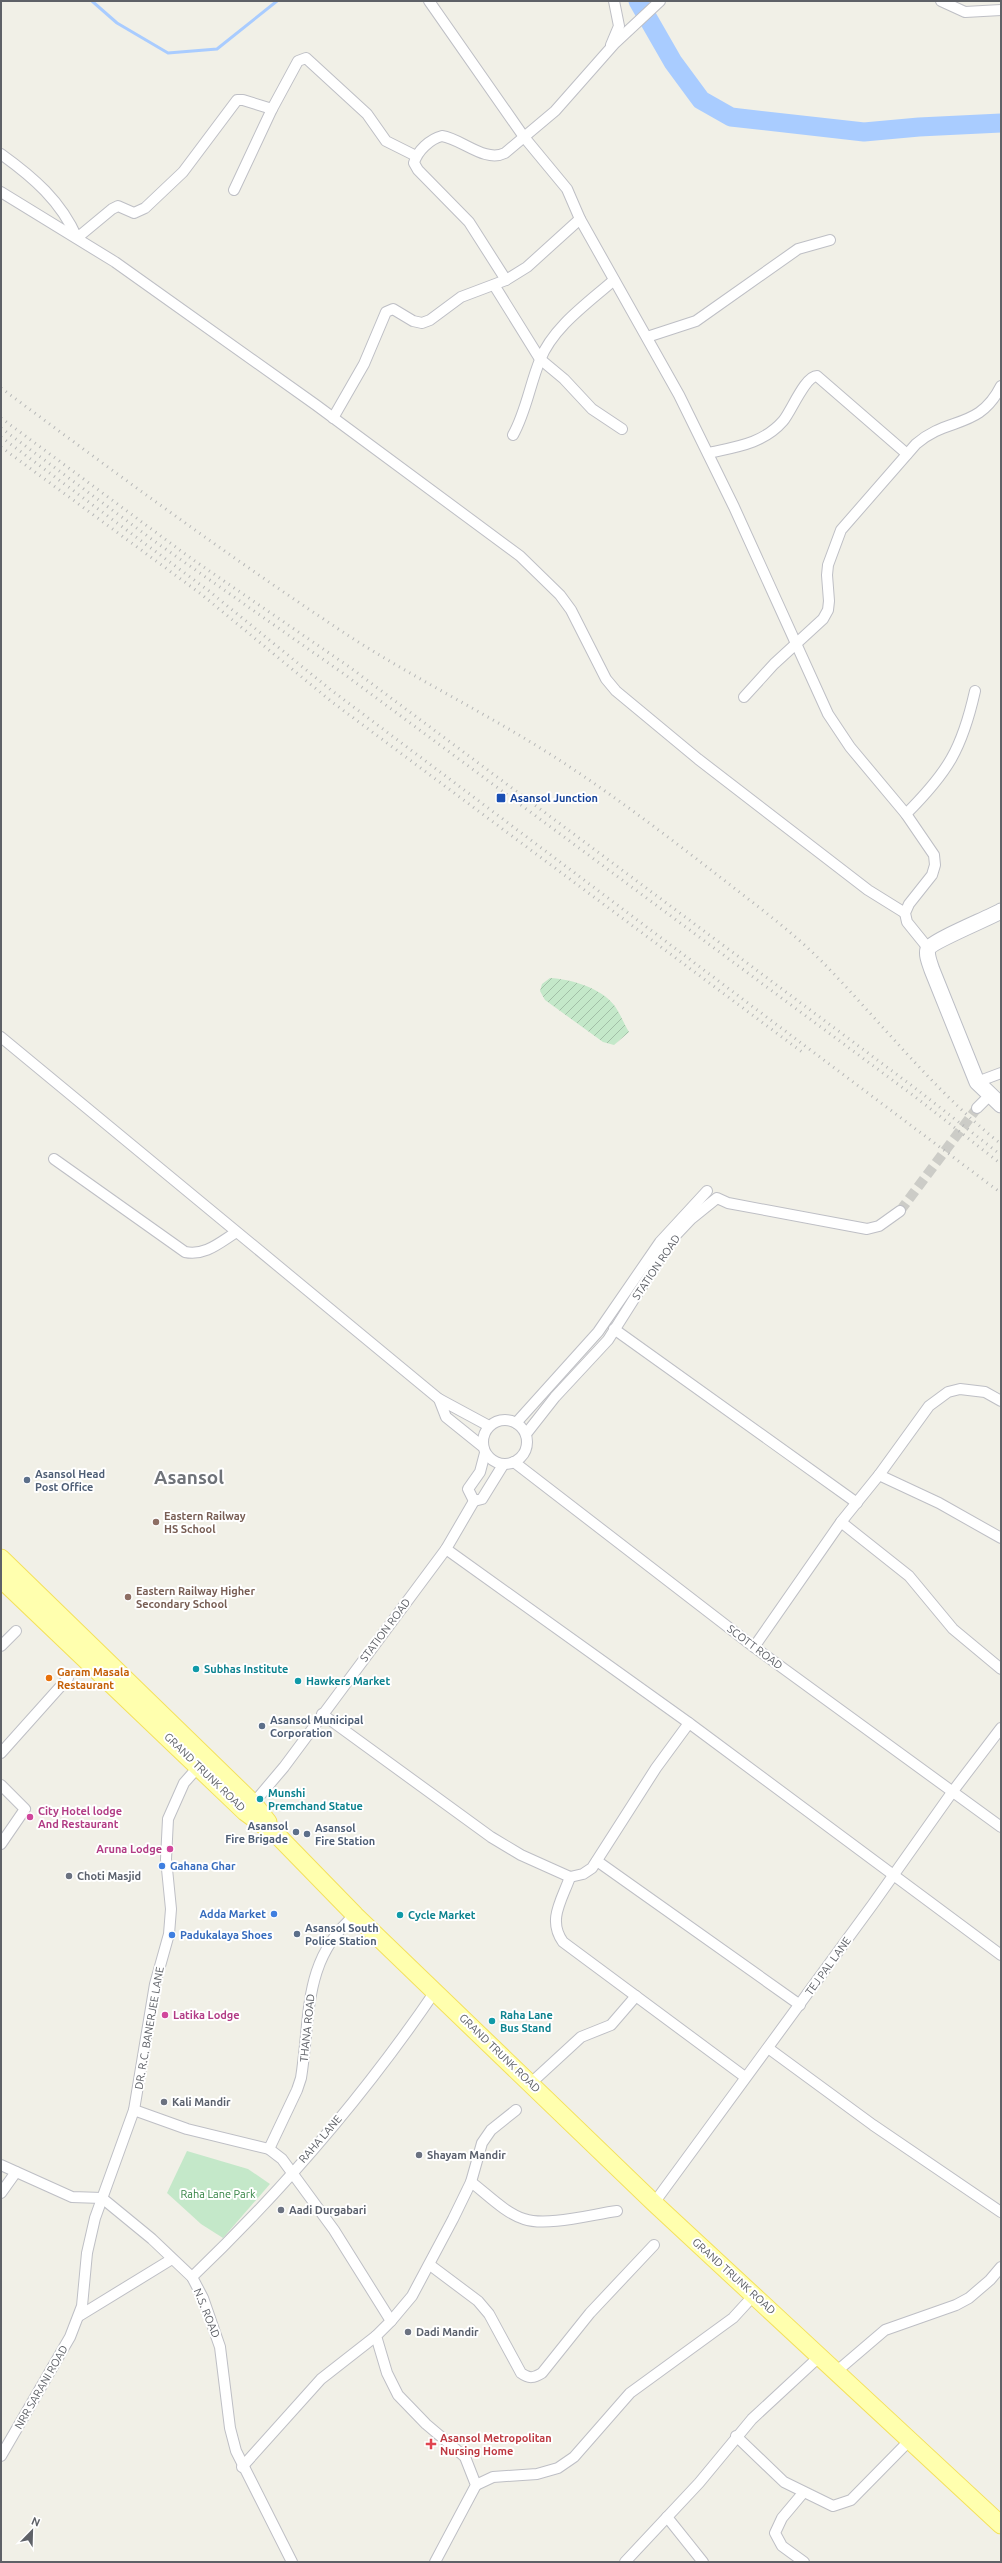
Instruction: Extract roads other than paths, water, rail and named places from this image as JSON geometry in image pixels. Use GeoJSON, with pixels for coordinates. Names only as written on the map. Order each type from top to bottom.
{"type":"FeatureCollection","features":[{"type":"Feature","properties":{"kind":"main road"},"geometry":{"type":"LineString","coordinates":[[1,1558],[250,1808]]}},
{"type":"Feature","properties":{"kind":"main road","name":"GRAND TRUNK ROAD"},"geometry":{"type":"LineString","coordinates":[[1,1579],[199,1766],[250,1808],[355,1915],[436,1990],[654,2203],[755,2294],[1001,2525]]}},
{"type":"Feature","properties":{"kind":"street"},"geometry":{"type":"LineString","coordinates":[[429,1],[524,137],[567,189],[580,219],[647,337],[708,453],[828,714],[850,747],[906,814],[934,855],[935,865],[932,875],[909,904],[905,913],[907,922],[928,948],[932,970],[977,1082],[995,1101],[977,1108]]}},
{"type":"Feature","properties":{"kind":"street"},"geometry":{"type":"LineString","coordinates":[[607,52],[619,26],[614,1]]}},
{"type":"Feature","properties":{"kind":"street"},"geometry":{"type":"LineString","coordinates":[[506,280],[468,222],[418,170],[414,163],[416,156],[434,138],[442,136],[498,157],[555,111],[615,43],[660,1]]}},
{"type":"Feature","properties":{"kind":"street"},"geometry":{"type":"LineString","coordinates":[[941,1],[965,12],[1001,10]]}},
{"type":"Feature","properties":{"kind":"street"},"geometry":{"type":"LineString","coordinates":[[234,190],[272,109],[298,61],[306,58],[367,114],[386,141],[416,156]]}},
{"type":"Feature","properties":{"kind":"street"},"geometry":{"type":"LineString","coordinates":[[77,238],[112,209],[118,206],[134,213],[145,208],[183,172],[236,100],[244,100],[272,109]]}},
{"type":"Feature","properties":{"kind":"street"},"geometry":{"type":"LineString","coordinates":[[1,154],[37,181],[67,216],[77,238]]}},
{"type":"Feature","properties":{"kind":"street"},"geometry":{"type":"LineString","coordinates":[[1,192],[115,262],[334,418],[520,556],[550,582],[571,610],[603,674],[616,691],[698,759],[868,890],[905,913]]}},
{"type":"Feature","properties":{"kind":"street"},"geometry":{"type":"LineString","coordinates":[[334,418],[364,364],[386,312],[393,309],[413,321],[422,323],[430,320],[461,297],[506,280],[537,259],[580,219]]}},
{"type":"Feature","properties":{"kind":"street"},"geometry":{"type":"LineString","coordinates":[[647,337],[696,321],[798,250],[830,240]]}},
{"type":"Feature","properties":{"kind":"street"},"geometry":{"type":"LineString","coordinates":[[512,434],[517,427],[540,358],[563,325],[614,280]]}},
{"type":"Feature","properties":{"kind":"street"},"geometry":{"type":"LineString","coordinates":[[494,285],[540,358],[564,379],[592,408],[622,429]]}},
{"type":"Feature","properties":{"kind":"street"},"geometry":{"type":"LineString","coordinates":[[708,453],[750,444],[761,440],[774,431],[784,420],[809,379],[817,376],[907,454]]}},
{"type":"Feature","properties":{"kind":"street"},"geometry":{"type":"LineString","coordinates":[[744,697],[774,664],[797,645],[823,619],[828,610],[828,565],[841,530],[907,454],[926,436],[979,414],[988,408],[1001,386]]}},
{"type":"Feature","properties":{"kind":"street"},"geometry":{"type":"LineString","coordinates":[[906,814],[935,785],[962,740],[975,691]]}},
{"type":"Feature","properties":{"kind":"street"},"geometry":{"type":"LineString","coordinates":[[928,948],[938,941],[984,921],[1001,911]]}},
{"type":"Feature","properties":{"kind":"street"},"geometry":{"type":"LineString","coordinates":[[1,1037],[235,1233],[439,1399],[489,1426]]}},
{"type":"Feature","properties":{"kind":"street"},"geometry":{"type":"LineString","coordinates":[[977,1082],[1001,1073]]}},
{"type":"Feature","properties":{"kind":"street"},"geometry":{"type":"LineString","coordinates":[[54,1159],[185,1252],[195,1254],[205,1252],[235,1233]]}},
{"type":"Feature","properties":{"kind":"street","name":"STATION ROAD"},"geometry":{"type":"LineString","coordinates":[[516,1423],[598,1332],[660,1242],[707,1191]]}},
{"type":"Feature","properties":{"kind":"street","name":"STATION ROAD"},"geometry":{"type":"LineString","coordinates":[[526,1434],[555,1397],[597,1354],[672,1239],[691,1219],[717,1198],[728,1203],[862,1228],[879,1226],[900,1211]]}},
{"type":"Feature","properties":{"kind":"street"},"geometry":{"type":"LineString","coordinates":[[614,1329],[857,1503]]}},
{"type":"Feature","properties":{"kind":"street"},"geometry":{"type":"LineString","coordinates":[[754,1647],[842,1522],[879,1475],[929,1406],[948,1392],[971,1389],[985,1392],[1001,1401]]}},
{"type":"Feature","properties":{"kind":"street"},"geometry":{"type":"LineString","coordinates":[[439,1399],[446,1417],[484,1449],[490,1459],[503,1465],[514,1462],[523,1455],[526,1448],[526,1434],[516,1423],[502,1420],[489,1426],[482,1438],[484,1449],[480,1472],[468,1489],[474,1501]]}},
{"type":"Feature","properties":{"kind":"street","name":"SCOTT ROAD"},"geometry":{"type":"LineString","coordinates":[[514,1462],[754,1647],[953,1790],[1001,1827]]}},
{"type":"Feature","properties":{"kind":"street","name":"STATION ROAD"},"geometry":{"type":"LineString","coordinates":[[250,1808],[446,1549],[474,1501],[482,1499],[503,1465]]}},
{"type":"Feature","properties":{"kind":"street"},"geometry":{"type":"LineString","coordinates":[[879,1475],[939,1503],[1001,1538]]}},
{"type":"Feature","properties":{"kind":"street"},"geometry":{"type":"LineString","coordinates":[[842,1522],[909,1576],[953,1629],[1001,1669]]}},
{"type":"Feature","properties":{"kind":"street"},"geometry":{"type":"LineString","coordinates":[[446,1549],[689,1724],[1001,1955]]}},
{"type":"Feature","properties":{"kind":"street"},"geometry":{"type":"LineString","coordinates":[[1,1646],[16,1631]]}},
{"type":"Feature","properties":{"kind":"street"},"geometry":{"type":"LineString","coordinates":[[1,1753],[68,1678]]}},
{"type":"Feature","properties":{"kind":"street"},"geometry":{"type":"LineString","coordinates":[[322,1714],[491,1837],[521,1855],[570,1877],[583,1874],[592,1868],[656,1768],[689,1724]]}},
{"type":"Feature","properties":{"kind":"street","name":"TEJ PAL LANE"},"geometry":{"type":"LineString","coordinates":[[654,2203],[745,2077],[800,2005],[953,1790],[1001,1728]]}},
{"type":"Feature","properties":{"kind":"street","name":"DR. R.C. BANERJEE LANE"},"geometry":{"type":"LineString","coordinates":[[102,2198],[134,2110],[146,2048],[151,2005],[170,1922],[166,1859],[167,1826],[170,1813],[184,1783],[199,1766]]}},
{"type":"Feature","properties":{"kind":"street"},"geometry":{"type":"LineString","coordinates":[[1,1785],[25,1809],[1,1844]]}},
{"type":"Feature","properties":{"kind":"street"},"geometry":{"type":"LineString","coordinates":[[597,1861],[800,2005]]}},
{"type":"Feature","properties":{"kind":"street"},"geometry":{"type":"LineString","coordinates":[[570,1877],[554,1921],[555,1932],[562,1942],[745,2077]]}},
{"type":"Feature","properties":{"kind":"street","name":"THANA ROAD"},"geometry":{"type":"LineString","coordinates":[[269,2149],[297,2090],[303,2062],[308,2002],[322,1958],[334,1936],[355,1915]]}},
{"type":"Feature","properties":{"kind":"street","name":"RAHA LANE"},"geometry":{"type":"LineString","coordinates":[[192,2277],[250,2219],[362,2090],[436,1990]]}},
{"type":"Feature","properties":{"kind":"street"},"geometry":{"type":"LineString","coordinates":[[531,2083],[581,2037],[611,2025],[636,1996]]}},
{"type":"Feature","properties":{"kind":"street"},"geometry":{"type":"LineString","coordinates":[[768,2048],[873,2125],[1001,2212]]}},
{"type":"Feature","properties":{"kind":"street"},"geometry":{"type":"LineString","coordinates":[[134,2110],[187,2129],[269,2149],[282,2159],[334,2230],[391,2321]]}},
{"type":"Feature","properties":{"kind":"street"},"geometry":{"type":"LineString","coordinates":[[242,2467],[321,2379],[376,2336],[412,2296],[430,2265],[471,2182],[482,2143],[491,2130],[516,2110]]}},
{"type":"Feature","properties":{"kind":"street"},"geometry":{"type":"LineString","coordinates":[[1,2165],[72,2197],[102,2198]]}},
{"type":"Feature","properties":{"kind":"street"},"geometry":{"type":"LineString","coordinates":[[1,2193],[16,2172]]}},
{"type":"Feature","properties":{"kind":"street"},"geometry":{"type":"LineString","coordinates":[[471,2182],[515,2215],[526,2220],[550,2221],[617,2210]]}},
{"type":"Feature","properties":{"kind":"street","name":"N.S. ROAD"},"geometry":{"type":"LineString","coordinates":[[102,2198],[152,2239],[192,2277],[203,2298],[220,2347],[230,2428],[242,2467],[292,2562]]}},
{"type":"Feature","properties":{"kind":"street","name":"NRR SARANI ROAD"},"geometry":{"type":"LineString","coordinates":[[1,2456],[70,2337],[79,2316],[82,2306],[87,2253],[102,2198]]}},
{"type":"Feature","properties":{"kind":"street"},"geometry":{"type":"LineString","coordinates":[[430,2265],[478,2301],[489,2314],[521,2373],[528,2378],[535,2377],[542,2372],[590,2314],[654,2245]]}},
{"type":"Feature","properties":{"kind":"street"},"geometry":{"type":"LineString","coordinates":[[79,2316],[172,2259]]}},
{"type":"Feature","properties":{"kind":"street"},"geometry":{"type":"LineString","coordinates":[[837,2371],[885,2330],[956,2305],[969,2298],[982,2288],[1001,2267]]}},
{"type":"Feature","properties":{"kind":"street"},"geometry":{"type":"LineString","coordinates":[[435,2562],[476,2485],[493,2477],[537,2474],[558,2468],[574,2456],[630,2393],[705,2340],[733,2318],[755,2294]]}},
{"type":"Feature","properties":{"kind":"street"},"geometry":{"type":"LineString","coordinates":[[376,2336],[387,2373],[398,2395],[426,2424],[465,2457],[476,2485]]}},
{"type":"Feature","properties":{"kind":"street"},"geometry":{"type":"LineString","coordinates":[[625,2562],[667,2517],[752,2419],[820,2356]]}},
{"type":"Feature","properties":{"kind":"street"},"geometry":{"type":"LineString","coordinates":[[736,2436],[784,2482],[803,2493],[833,2506],[842,2505],[851,2500],[910,2440]]}},
{"type":"Feature","properties":{"kind":"street"},"geometry":{"type":"LineString","coordinates":[[803,2493],[782,2518],[776,2533],[777,2540],[782,2546],[804,2562]]}},
{"type":"Feature","properties":{"kind":"street"},"geometry":{"type":"LineString","coordinates":[[667,2517],[704,2562]]}},
{"type":"Feature","properties":{"kind":"waterway"},"geometry":{"type":"LineString","coordinates":[[92,1],[117,23],[168,53],[217,49],[277,1]]}},
{"type":"Feature","properties":{"kind":"waterway"},"geometry":{"type":"LineString","coordinates":[[638,1],[673,62],[701,100],[731,117],[864,132],[919,127],[1001,123]]}},
{"type":"Feature","properties":{"kind":"tunnel"},"geometry":{"type":"LineString","coordinates":[[900,1211],[977,1108]]}},
{"type":"Feature","properties":{"kind":"railway"},"geometry":{"type":"LineString","coordinates":[[1,388],[172,513],[346,634],[423,681],[528,740],[603,789],[676,843],[769,915],[813,953],[914,1062],[978,1125],[1001,1144]]}},
{"type":"Feature","properties":{"kind":"railway"},"geometry":{"type":"LineString","coordinates":[[1,418],[192,559],[348,666],[915,1088],[1001,1155]]}},
{"type":"Feature","properties":{"kind":"railway"},"geometry":{"type":"LineString","coordinates":[[1,428],[157,543],[344,674],[918,1099],[1001,1164]]}},
{"type":"Feature","properties":{"kind":"railway"},"geometry":{"type":"LineString","coordinates":[[1,437],[209,591],[331,690],[1001,1193]]}},
{"type":"Feature","properties":{"kind":"railway"},"geometry":{"type":"LineString","coordinates":[[1,447],[201,594],[332,702],[802,1052]]}},
{"type":"Feature","properties":{"kind":"place","name":"Asansol Junction"},"geometry":{"type":"Point","coordinates":[501,798]}},
{"type":"Feature","properties":{"kind":"place","name":"Asansol Head Post Office"},"geometry":{"type":"Point","coordinates":[27,1480]}},
{"type":"Feature","properties":{"kind":"place","name":"Eastern Railway HS School"},"geometry":{"type":"Point","coordinates":[156,1522]}},
{"type":"Feature","properties":{"kind":"place","name":"Eastern Railway Higher Secondary School"},"geometry":{"type":"Point","coordinates":[128,1597]}},
{"type":"Feature","properties":{"kind":"place","name":"Subhas Institute"},"geometry":{"type":"Point","coordinates":[196,1669]}},
{"type":"Feature","properties":{"kind":"place","name":"Garam Masala Restaurant"},"geometry":{"type":"Point","coordinates":[49,1678]}},
{"type":"Feature","properties":{"kind":"place","name":"Hawkers Market"},"geometry":{"type":"Point","coordinates":[298,1681]}},
{"type":"Feature","properties":{"kind":"place","name":"Asansol Municipal Corporation"},"geometry":{"type":"Point","coordinates":[262,1726]}},
{"type":"Feature","properties":{"kind":"place","name":"Munshi Premchand Statue"},"geometry":{"type":"Point","coordinates":[260,1799]}},
{"type":"Feature","properties":{"kind":"place","name":"City Hotel lodge And Restaurant"},"geometry":{"type":"Point","coordinates":[30,1817]}},
{"type":"Feature","properties":{"kind":"place","name":"Asansol Fire Brigade"},"geometry":{"type":"Point","coordinates":[296,1832]}},
{"type":"Feature","properties":{"kind":"place","name":"Asansol Fire Station"},"geometry":{"type":"Point","coordinates":[307,1834]}},
{"type":"Feature","properties":{"kind":"place","name":"Aruna Lodge"},"geometry":{"type":"Point","coordinates":[170,1849]}},
{"type":"Feature","properties":{"kind":"place","name":"Gahana Ghar"},"geometry":{"type":"Point","coordinates":[162,1866]}},
{"type":"Feature","properties":{"kind":"place","name":"Choti Masjid"},"geometry":{"type":"Point","coordinates":[69,1876]}},
{"type":"Feature","properties":{"kind":"place","name":"Adda Market"},"geometry":{"type":"Point","coordinates":[274,1914]}},
{"type":"Feature","properties":{"kind":"place","name":"Cycle Market"},"geometry":{"type":"Point","coordinates":[400,1915]}},
{"type":"Feature","properties":{"kind":"place","name":"Asansol South Police Station"},"geometry":{"type":"Point","coordinates":[297,1934]}},
{"type":"Feature","properties":{"kind":"place","name":"Padukalaya Shoes"},"geometry":{"type":"Point","coordinates":[172,1935]}},
{"type":"Feature","properties":{"kind":"place","name":"Latika Lodge"},"geometry":{"type":"Point","coordinates":[165,2015]}},
{"type":"Feature","properties":{"kind":"place","name":"Raha Lane Bus Stand"},"geometry":{"type":"Point","coordinates":[492,2021]}},
{"type":"Feature","properties":{"kind":"place","name":"Kali Mandir"},"geometry":{"type":"Point","coordinates":[164,2102]}},
{"type":"Feature","properties":{"kind":"place","name":"Shayam Mandir"},"geometry":{"type":"Point","coordinates":[419,2155]}},
{"type":"Feature","properties":{"kind":"place","name":"Aadi Durgabari"},"geometry":{"type":"Point","coordinates":[281,2210]}},
{"type":"Feature","properties":{"kind":"place","name":"Dadi Mandir"},"geometry":{"type":"Point","coordinates":[408,2332]}},
{"type":"Feature","properties":{"kind":"place","name":"Asansol Metropolitan Nursing Home"},"geometry":{"type":"Point","coordinates":[431,2444]}},
{"type":"Feature","properties":{"kind":"district","name":"Asansol"},"geometry":{"type":"Point","coordinates":[189,1477]}},
{"type":"Feature","properties":{"kind":"park label","name":"Raha Lane Park"},"geometry":{"type":"Point","coordinates":[218,2194]}}]}
